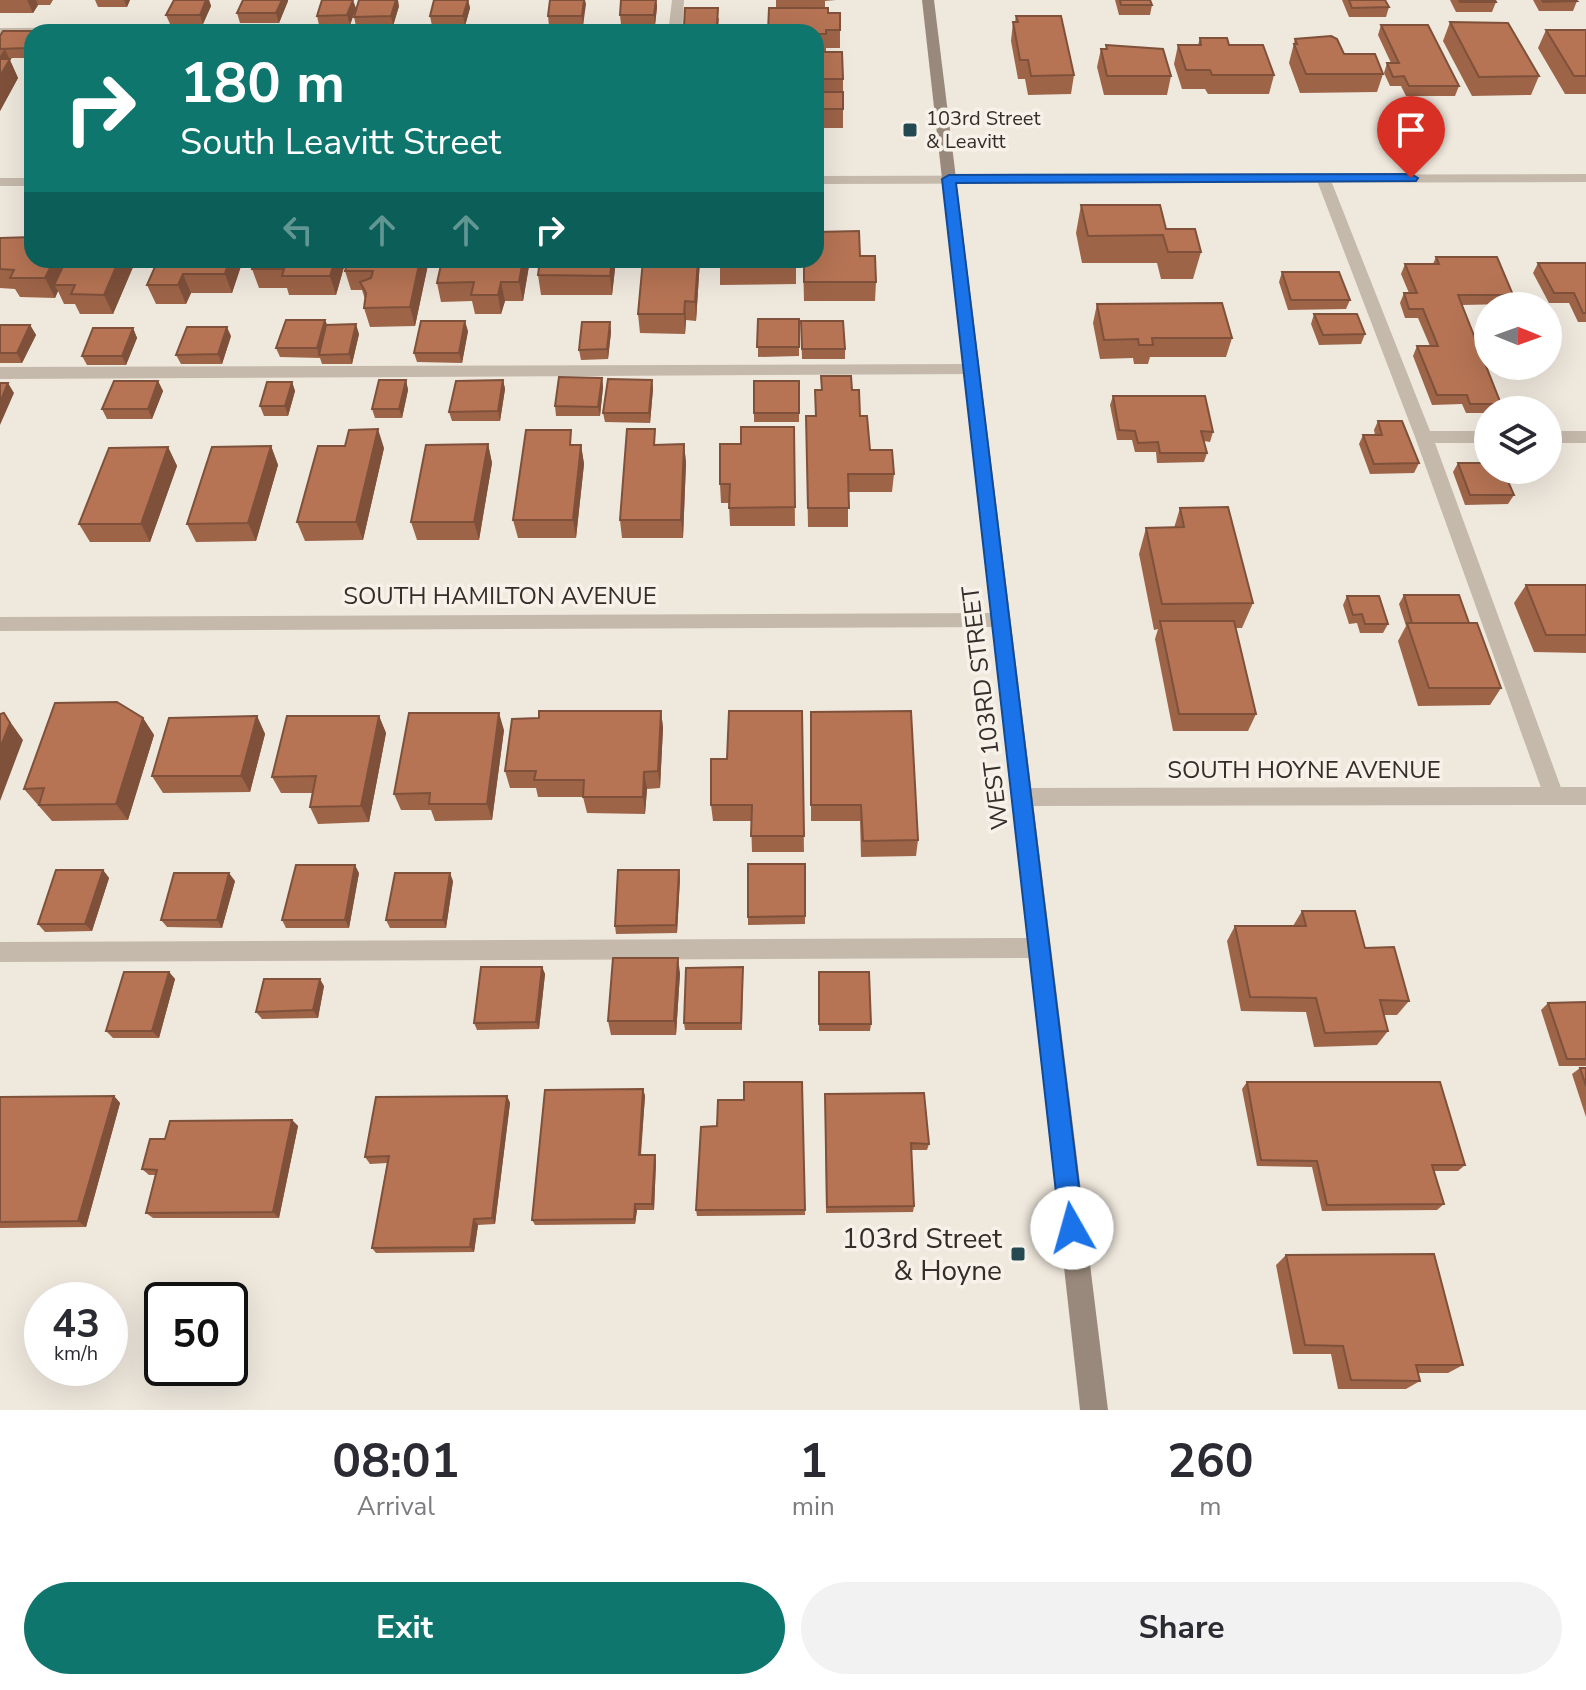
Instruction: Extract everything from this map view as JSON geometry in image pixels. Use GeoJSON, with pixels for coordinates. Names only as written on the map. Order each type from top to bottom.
{"type":"FeatureCollection","features":[{"type":"Feature","properties":{"kind":"main road","name":"WEST 103RD STREET"},"geometry":{"type":"LineString","coordinates":[[928,0],[1094,1410]]}},
{"type":"Feature","properties":{"kind":"street"},"geometry":{"type":"LineString","coordinates":[[676,24],[678,0]]}},
{"type":"Feature","properties":{"kind":"street"},"geometry":{"type":"LineString","coordinates":[[0,32],[24,32]]}},
{"type":"Feature","properties":{"kind":"street"},"geometry":{"type":"LineString","coordinates":[[1323,178],[1424,437],[1554,796]]}},
{"type":"Feature","properties":{"kind":"street"},"geometry":{"type":"LineString","coordinates":[[824,180],[1586,178]]}},
{"type":"Feature","properties":{"kind":"street"},"geometry":{"type":"LineString","coordinates":[[0,182],[24,182]]}},
{"type":"Feature","properties":{"kind":"street"},"geometry":{"type":"LineString","coordinates":[[0,373],[971,370]]}},
{"type":"Feature","properties":{"kind":"street"},"geometry":{"type":"LineString","coordinates":[[1424,437],[1474,437]]}},
{"type":"Feature","properties":{"kind":"street"},"geometry":{"type":"LineString","coordinates":[[1562,437],[1586,437]]}},
{"type":"Feature","properties":{"kind":"street","name":"SOUTH HAMILTON AVENUE"},"geometry":{"type":"LineString","coordinates":[[0,624],[1000,620]]}},
{"type":"Feature","properties":{"kind":"street","name":"SOUTH HOYNE AVENUE"},"geometry":{"type":"LineString","coordinates":[[1021,797],[1586,796]]}},
{"type":"Feature","properties":{"kind":"street"},"geometry":{"type":"LineString","coordinates":[[0,952],[1039,948]]}},
{"type":"Feature","properties":{"kind":"building"},"geometry":{"type":"Polygon","coordinates":[[[174,0],[206,0],[200,15],[166,15],[174,0]]]}},
{"type":"Feature","properties":{"kind":"building"},"geometry":{"type":"Polygon","coordinates":[[[243,0],[282,0],[276,13],[237,13],[243,0]]]}},
{"type":"Feature","properties":{"kind":"building"},"geometry":{"type":"Polygon","coordinates":[[[322,0],[353,0],[347,15],[317,16],[322,0]]]}},
{"type":"Feature","properties":{"kind":"building"},"geometry":{"type":"Polygon","coordinates":[[[359,0],[396,0],[391,16],[354,17],[359,0]]]}},
{"type":"Feature","properties":{"kind":"building"},"geometry":{"type":"Polygon","coordinates":[[[434,0],[468,0],[463,16],[430,16],[434,0]]]}},
{"type":"Feature","properties":{"kind":"building"},"geometry":{"type":"Polygon","coordinates":[[[550,0],[584,0],[582,16],[548,16],[550,0]]]}},
{"type":"Feature","properties":{"kind":"building"},"geometry":{"type":"Polygon","coordinates":[[[621,0],[656,0],[654,15],[620,15],[621,0]]]}},
{"type":"Feature","properties":{"kind":"building"},"geometry":{"type":"Polygon","coordinates":[[[1120,0],[1150,0],[1152,5],[1121,5],[1120,0]]]}},
{"type":"Feature","properties":{"kind":"building"},"geometry":{"type":"Polygon","coordinates":[[[1349,0],[1385,0],[1389,7],[1352,8],[1349,0]]]}},
{"type":"Feature","properties":{"kind":"building"},"geometry":{"type":"Polygon","coordinates":[[[1495,0],[1496,2],[1460,2],[1495,0]]]}},
{"type":"Feature","properties":{"kind":"building"},"geometry":{"type":"Polygon","coordinates":[[[1576,0],[1577,1],[1543,2],[1576,0]]]}},
{"type":"Feature","properties":{"kind":"building"},"geometry":{"type":"Polygon","coordinates":[[[685,8],[718,8],[717,24],[684,24],[685,8]]]}},
{"type":"Feature","properties":{"kind":"building"},"geometry":{"type":"Polygon","coordinates":[[[769,8],[828,8],[828,13],[840,13],[840,30],[826,30],[826,34],[824,24],[768,24],[769,8]]]}},
{"type":"Feature","properties":{"kind":"building"},"geometry":{"type":"Polygon","coordinates":[[[1016,16],[1061,16],[1074,75],[1031,76],[1028,60],[1020,60],[1013,22],[1018,22],[1016,16]]]}},
{"type":"Feature","properties":{"kind":"building"},"geometry":{"type":"Polygon","coordinates":[[[1450,22],[1508,23],[1539,76],[1479,77],[1450,22]]]}},
{"type":"Feature","properties":{"kind":"building"},"geometry":{"type":"Polygon","coordinates":[[[1381,25],[1428,25],[1459,86],[1409,86],[1404,76],[1393,77],[1387,63],[1399,63],[1381,25]]]}},
{"type":"Feature","properties":{"kind":"building"},"geometry":{"type":"Polygon","coordinates":[[[1546,30],[1586,30],[1586,76],[1574,76],[1546,30]]]}},
{"type":"Feature","properties":{"kind":"building"},"geometry":{"type":"Polygon","coordinates":[[[3,31],[24,31],[24,48],[0,49],[3,31]]]}},
{"type":"Feature","properties":{"kind":"building"},"geometry":{"type":"Polygon","coordinates":[[[1331,36],[1337,39],[1344,54],[1375,54],[1383,74],[1306,74],[1294,44],[1297,44],[1295,39],[1331,36]]]}},
{"type":"Feature","properties":{"kind":"building"},"geometry":{"type":"Polygon","coordinates":[[[1200,38],[1227,38],[1229,45],[1263,45],[1274,75],[1212,75],[1210,70],[1186,70],[1178,45],[1201,45],[1200,38]]]}},
{"type":"Feature","properties":{"kind":"building"},"geometry":{"type":"Polygon","coordinates":[[[1106,45],[1163,49],[1171,76],[1107,76],[1101,49],[1107,49],[1106,45]]]}},
{"type":"Feature","properties":{"kind":"building"},"geometry":{"type":"Polygon","coordinates":[[[824,52],[842,52],[843,79],[824,79],[824,52]]]}},
{"type":"Feature","properties":{"kind":"building"},"geometry":{"type":"Polygon","coordinates":[[[0,59],[10,59],[0,76],[0,59]]]}},
{"type":"Feature","properties":{"kind":"building"},"geometry":{"type":"Polygon","coordinates":[[[824,92],[843,92],[843,109],[824,109],[824,92]]]}},
{"type":"Feature","properties":{"kind":"building"},"geometry":{"type":"Polygon","coordinates":[[[1081,205],[1160,205],[1166,229],[1195,229],[1201,252],[1168,252],[1163,235],[1088,236],[1081,205]]]}},
{"type":"Feature","properties":{"kind":"building"},"geometry":{"type":"Polygon","coordinates":[[[859,231],[860,256],[875,256],[876,282],[804,282],[804,268],[824,268],[824,232],[859,231]]]}},
{"type":"Feature","properties":{"kind":"building"},"geometry":{"type":"Polygon","coordinates":[[[24,237],[24,268],[50,268],[45,278],[10,278],[14,270],[0,269],[0,238],[24,237]]]}},
{"type":"Feature","properties":{"kind":"building"},"geometry":{"type":"Polygon","coordinates":[[[1436,257],[1497,257],[1512,292],[1458,295],[1474,336],[1474,380],[1492,380],[1498,396],[1474,396],[1474,404],[1470,404],[1467,395],[1437,395],[1417,346],[1438,346],[1423,309],[1409,309],[1404,293],[1417,293],[1405,264],[1439,264],[1436,257]]]}},
{"type":"Feature","properties":{"kind":"building"},"geometry":{"type":"Polygon","coordinates":[[[1538,263],[1586,263],[1586,313],[1583,313],[1574,293],[1553,292],[1538,263]]]}},
{"type":"Feature","properties":{"kind":"building"},"geometry":{"type":"Polygon","coordinates":[[[62,268],[116,268],[104,295],[71,294],[75,285],[54,285],[62,268]]]}},
{"type":"Feature","properties":{"kind":"building"},"geometry":{"type":"Polygon","coordinates":[[[154,268],[227,268],[225,274],[183,274],[178,285],[147,285],[154,268]]]}},
{"type":"Feature","properties":{"kind":"building"},"geometry":{"type":"Polygon","coordinates":[[[332,268],[330,276],[282,276],[284,269],[252,269],[332,268]]]}},
{"type":"Feature","properties":{"kind":"building"},"geometry":{"type":"Polygon","coordinates":[[[346,268],[418,268],[410,307],[364,308],[366,293],[360,282],[371,278],[373,271],[345,271],[346,268]]]}},
{"type":"Feature","properties":{"kind":"building"},"geometry":{"type":"Polygon","coordinates":[[[440,268],[522,268],[519,282],[501,282],[498,295],[471,295],[474,282],[437,283],[440,268]]]}},
{"type":"Feature","properties":{"kind":"building"},"geometry":{"type":"Polygon","coordinates":[[[539,268],[611,268],[610,276],[538,275],[539,268]]]}},
{"type":"Feature","properties":{"kind":"building"},"geometry":{"type":"Polygon","coordinates":[[[642,268],[697,268],[695,302],[685,301],[684,314],[638,314],[642,268]]]}},
{"type":"Feature","properties":{"kind":"building"},"geometry":{"type":"Polygon","coordinates":[[[1282,272],[1339,272],[1350,300],[1291,300],[1282,272]]]}},
{"type":"Feature","properties":{"kind":"building"},"geometry":{"type":"Polygon","coordinates":[[[1222,303],[1232,338],[1152,338],[1153,345],[1139,345],[1138,339],[1104,340],[1097,304],[1222,303]]]}},
{"type":"Feature","properties":{"kind":"building"},"geometry":{"type":"Polygon","coordinates":[[[1314,314],[1357,314],[1365,334],[1323,335],[1314,314]]]}},
{"type":"Feature","properties":{"kind":"building"},"geometry":{"type":"Polygon","coordinates":[[[758,319],[799,319],[799,347],[757,347],[758,319]]]}},
{"type":"Feature","properties":{"kind":"building"},"geometry":{"type":"Polygon","coordinates":[[[286,320],[325,320],[317,348],[276,348],[286,320]]]}},
{"type":"Feature","properties":{"kind":"building"},"geometry":{"type":"Polygon","coordinates":[[[421,321],[465,321],[459,353],[414,353],[421,321]]]}},
{"type":"Feature","properties":{"kind":"building"},"geometry":{"type":"Polygon","coordinates":[[[801,321],[843,321],[845,349],[802,349],[801,321]]]}},
{"type":"Feature","properties":{"kind":"building"},"geometry":{"type":"Polygon","coordinates":[[[582,322],[610,322],[607,349],[579,350],[582,322]]]}},
{"type":"Feature","properties":{"kind":"building"},"geometry":{"type":"Polygon","coordinates":[[[356,324],[349,354],[319,355],[326,325],[356,324]]]}},
{"type":"Feature","properties":{"kind":"building"},"geometry":{"type":"Polygon","coordinates":[[[0,325],[30,325],[17,353],[0,353],[0,325]]]}},
{"type":"Feature","properties":{"kind":"building"},"geometry":{"type":"Polygon","coordinates":[[[187,327],[227,327],[218,354],[176,355],[187,327]]]}},
{"type":"Feature","properties":{"kind":"building"},"geometry":{"type":"Polygon","coordinates":[[[93,328],[133,328],[122,356],[82,356],[93,328]]]}},
{"type":"Feature","properties":{"kind":"building"},"geometry":{"type":"Polygon","coordinates":[[[821,376],[851,376],[852,390],[859,390],[860,416],[867,416],[870,450],[892,450],[894,474],[848,474],[849,508],[808,508],[806,416],[816,416],[815,390],[822,390],[821,376]]]}},
{"type":"Feature","properties":{"kind":"building"},"geometry":{"type":"Polygon","coordinates":[[[559,377],[602,378],[598,407],[555,406],[559,377]]]}},
{"type":"Feature","properties":{"kind":"building"},"geometry":{"type":"Polygon","coordinates":[[[608,379],[652,380],[649,413],[603,413],[608,379]]]}},
{"type":"Feature","properties":{"kind":"building"},"geometry":{"type":"Polygon","coordinates":[[[379,380],[406,380],[399,409],[372,409],[379,380]]]}},
{"type":"Feature","properties":{"kind":"building"},"geometry":{"type":"Polygon","coordinates":[[[503,380],[498,411],[449,412],[456,381],[503,380]]]}},
{"type":"Feature","properties":{"kind":"building"},"geometry":{"type":"Polygon","coordinates":[[[114,381],[158,381],[148,409],[102,409],[114,381]]]}},
{"type":"Feature","properties":{"kind":"building"},"geometry":{"type":"Polygon","coordinates":[[[754,381],[799,381],[799,413],[754,413],[754,381]]]}},
{"type":"Feature","properties":{"kind":"building"},"geometry":{"type":"Polygon","coordinates":[[[267,382],[292,382],[285,406],[260,406],[267,382]]]}},
{"type":"Feature","properties":{"kind":"building"},"geometry":{"type":"Polygon","coordinates":[[[0,383],[8,383],[0,402],[0,383]]]}},
{"type":"Feature","properties":{"kind":"building"},"geometry":{"type":"Polygon","coordinates":[[[1113,396],[1205,396],[1213,432],[1201,431],[1207,453],[1160,453],[1158,442],[1138,443],[1135,431],[1119,430],[1113,396]]]}},
{"type":"Feature","properties":{"kind":"building"},"geometry":{"type":"Polygon","coordinates":[[[1378,421],[1402,421],[1419,463],[1374,464],[1363,435],[1382,435],[1378,421]]]}},
{"type":"Feature","properties":{"kind":"building"},"geometry":{"type":"Polygon","coordinates":[[[741,427],[794,427],[795,507],[729,508],[730,484],[720,484],[720,444],[741,444],[741,427]]]}},
{"type":"Feature","properties":{"kind":"building"},"geometry":{"type":"Polygon","coordinates":[[[378,429],[356,522],[297,522],[318,446],[345,446],[349,430],[378,429]]]}},
{"type":"Feature","properties":{"kind":"building"},"geometry":{"type":"Polygon","coordinates":[[[627,429],[655,429],[654,445],[684,444],[681,520],[620,520],[627,429]]]}},
{"type":"Feature","properties":{"kind":"building"},"geometry":{"type":"Polygon","coordinates":[[[526,430],[571,430],[570,445],[581,445],[573,520],[513,520],[526,430]]]}},
{"type":"Feature","properties":{"kind":"building"},"geometry":{"type":"Polygon","coordinates":[[[488,444],[474,522],[411,522],[426,445],[488,444]]]}},
{"type":"Feature","properties":{"kind":"building"},"geometry":{"type":"Polygon","coordinates":[[[271,446],[248,523],[187,524],[212,447],[271,446]]]}},
{"type":"Feature","properties":{"kind":"building"},"geometry":{"type":"Polygon","coordinates":[[[168,447],[141,524],[79,524],[109,448],[168,447]]]}},
{"type":"Feature","properties":{"kind":"building"},"geometry":{"type":"Polygon","coordinates":[[[1458,463],[1474,463],[1474,484],[1509,484],[1514,495],[1470,495],[1458,463]]]}},
{"type":"Feature","properties":{"kind":"building"},"geometry":{"type":"Polygon","coordinates":[[[1228,507],[1253,603],[1162,604],[1146,528],[1184,527],[1180,508],[1228,507]]]}},
{"type":"Feature","properties":{"kind":"building"},"geometry":{"type":"Polygon","coordinates":[[[1526,585],[1586,585],[1586,635],[1546,635],[1526,585]]]}},
{"type":"Feature","properties":{"kind":"building"},"geometry":{"type":"Polygon","coordinates":[[[1404,595],[1459,595],[1469,623],[1412,623],[1404,595]]]}},
{"type":"Feature","properties":{"kind":"building"},"geometry":{"type":"Polygon","coordinates":[[[1347,596],[1379,596],[1388,624],[1365,624],[1362,614],[1353,615],[1347,596]]]}},
{"type":"Feature","properties":{"kind":"building"},"geometry":{"type":"Polygon","coordinates":[[[1160,621],[1234,621],[1256,714],[1179,714],[1160,621]]]}},
{"type":"Feature","properties":{"kind":"building"},"geometry":{"type":"Polygon","coordinates":[[[1407,623],[1477,623],[1501,688],[1429,688],[1407,623]]]}},
{"type":"Feature","properties":{"kind":"building"},"geometry":{"type":"Polygon","coordinates":[[[117,702],[143,718],[116,804],[39,805],[44,788],[24,789],[55,703],[117,702]]]}},
{"type":"Feature","properties":{"kind":"building"},"geometry":{"type":"Polygon","coordinates":[[[539,711],[661,711],[658,771],[644,772],[643,797],[583,797],[584,780],[534,780],[536,771],[505,771],[512,719],[539,718],[539,711]]]}},
{"type":"Feature","properties":{"kind":"building"},"geometry":{"type":"Polygon","coordinates":[[[729,711],[802,711],[804,836],[751,836],[752,805],[711,805],[711,759],[727,759],[729,711]]]}},
{"type":"Feature","properties":{"kind":"building"},"geometry":{"type":"Polygon","coordinates":[[[911,711],[918,840],[863,841],[861,805],[811,805],[811,712],[911,711]]]}},
{"type":"Feature","properties":{"kind":"building"},"geometry":{"type":"Polygon","coordinates":[[[4,713],[10,723],[0,748],[0,714],[4,713]]]}},
{"type":"Feature","properties":{"kind":"building"},"geometry":{"type":"Polygon","coordinates":[[[409,713],[499,713],[487,804],[429,804],[430,793],[394,794],[409,713]]]}},
{"type":"Feature","properties":{"kind":"building"},"geometry":{"type":"Polygon","coordinates":[[[257,716],[241,776],[152,776],[169,718],[257,716]]]}},
{"type":"Feature","properties":{"kind":"building"},"geometry":{"type":"Polygon","coordinates":[[[287,716],[379,716],[361,806],[310,807],[316,776],[272,777],[287,716]]]}},
{"type":"Feature","properties":{"kind":"building"},"geometry":{"type":"Polygon","coordinates":[[[748,864],[805,864],[805,916],[748,917],[748,864]]]}},
{"type":"Feature","properties":{"kind":"building"},"geometry":{"type":"Polygon","coordinates":[[[296,865],[355,865],[345,920],[282,920],[296,865]]]}},
{"type":"Feature","properties":{"kind":"building"},"geometry":{"type":"Polygon","coordinates":[[[56,870],[103,870],[85,924],[38,924],[56,870]]]}},
{"type":"Feature","properties":{"kind":"building"},"geometry":{"type":"Polygon","coordinates":[[[618,870],[679,870],[676,925],[615,926],[618,870]]]}},
{"type":"Feature","properties":{"kind":"building"},"geometry":{"type":"Polygon","coordinates":[[[174,873],[229,873],[217,920],[161,920],[174,873]]]}},
{"type":"Feature","properties":{"kind":"building"},"geometry":{"type":"Polygon","coordinates":[[[395,873],[450,873],[443,920],[386,920],[395,873]]]}},
{"type":"Feature","properties":{"kind":"building"},"geometry":{"type":"Polygon","coordinates":[[[1302,911],[1355,911],[1365,948],[1394,947],[1409,1001],[1380,1000],[1388,1031],[1325,1033],[1316,998],[1250,997],[1235,926],[1306,926],[1302,911]]]}},
{"type":"Feature","properties":{"kind":"building"},"geometry":{"type":"Polygon","coordinates":[[[613,958],[678,958],[674,1021],[608,1021],[613,958]]]}},
{"type":"Feature","properties":{"kind":"building"},"geometry":{"type":"Polygon","coordinates":[[[481,967],[542,967],[536,1022],[474,1023],[481,967]]]}},
{"type":"Feature","properties":{"kind":"building"},"geometry":{"type":"Polygon","coordinates":[[[743,967],[741,1023],[684,1023],[686,968],[743,967]]]}},
{"type":"Feature","properties":{"kind":"building"},"geometry":{"type":"Polygon","coordinates":[[[124,972],[169,972],[152,1031],[106,1031],[124,972]]]}},
{"type":"Feature","properties":{"kind":"building"},"geometry":{"type":"Polygon","coordinates":[[[819,972],[869,972],[871,1024],[819,1024],[819,972]]]}},
{"type":"Feature","properties":{"kind":"building"},"geometry":{"type":"Polygon","coordinates":[[[264,979],[320,979],[313,1010],[256,1012],[264,979]]]}},
{"type":"Feature","properties":{"kind":"building"},"geometry":{"type":"Polygon","coordinates":[[[1586,1002],[1586,1059],[1567,1059],[1548,1003],[1586,1002]]]}},
{"type":"Feature","properties":{"kind":"building"},"geometry":{"type":"Polygon","coordinates":[[[1580,1068],[1586,1068],[1586,1086],[1580,1068]]]}},
{"type":"Feature","properties":{"kind":"building"},"geometry":{"type":"Polygon","coordinates":[[[744,1082],[802,1082],[805,1210],[696,1210],[701,1127],[717,1126],[718,1100],[744,1100],[744,1082]]]}},
{"type":"Feature","properties":{"kind":"building"},"geometry":{"type":"Polygon","coordinates":[[[1247,1082],[1440,1082],[1465,1165],[1432,1165],[1444,1204],[1327,1205],[1317,1161],[1261,1160],[1247,1082]]]}},
{"type":"Feature","properties":{"kind":"building"},"geometry":{"type":"Polygon","coordinates":[[[643,1089],[639,1155],[655,1155],[652,1204],[635,1204],[634,1219],[532,1220],[545,1090],[643,1089]]]}},
{"type":"Feature","properties":{"kind":"building"},"geometry":{"type":"Polygon","coordinates":[[[924,1093],[929,1144],[911,1143],[914,1206],[827,1207],[825,1094],[924,1093]]]}},
{"type":"Feature","properties":{"kind":"building"},"geometry":{"type":"Polygon","coordinates":[[[114,1096],[78,1221],[0,1222],[0,1097],[114,1096]]]}},
{"type":"Feature","properties":{"kind":"building"},"geometry":{"type":"Polygon","coordinates":[[[507,1096],[492,1218],[474,1219],[470,1247],[372,1248],[389,1156],[365,1157],[376,1097],[507,1096]]]}},
{"type":"Feature","properties":{"kind":"building"},"geometry":{"type":"Polygon","coordinates":[[[292,1120],[273,1212],[146,1213],[157,1170],[142,1169],[150,1139],[165,1139],[170,1121],[292,1120]]]}},
{"type":"Feature","properties":{"kind":"building"},"geometry":{"type":"Polygon","coordinates":[[[1434,1254],[1463,1365],[1416,1365],[1420,1381],[1351,1380],[1343,1346],[1305,1345],[1286,1255],[1434,1254]]]}},
{"type":"Feature","properties":{"kind":"place","name":"103rd Street & Leavitt"},"geometry":{"type":"Point","coordinates":[910,130]}},
{"type":"Feature","properties":{"kind":"place","name":"103rd Street & Hoyne"},"geometry":{"type":"Point","coordinates":[1018,1254]}},
{"type":"Feature","properties":{"kind":"route"},"geometry":{"type":"LineString","coordinates":[[1072,1228],[949,179],[1411,178]]}}]}
